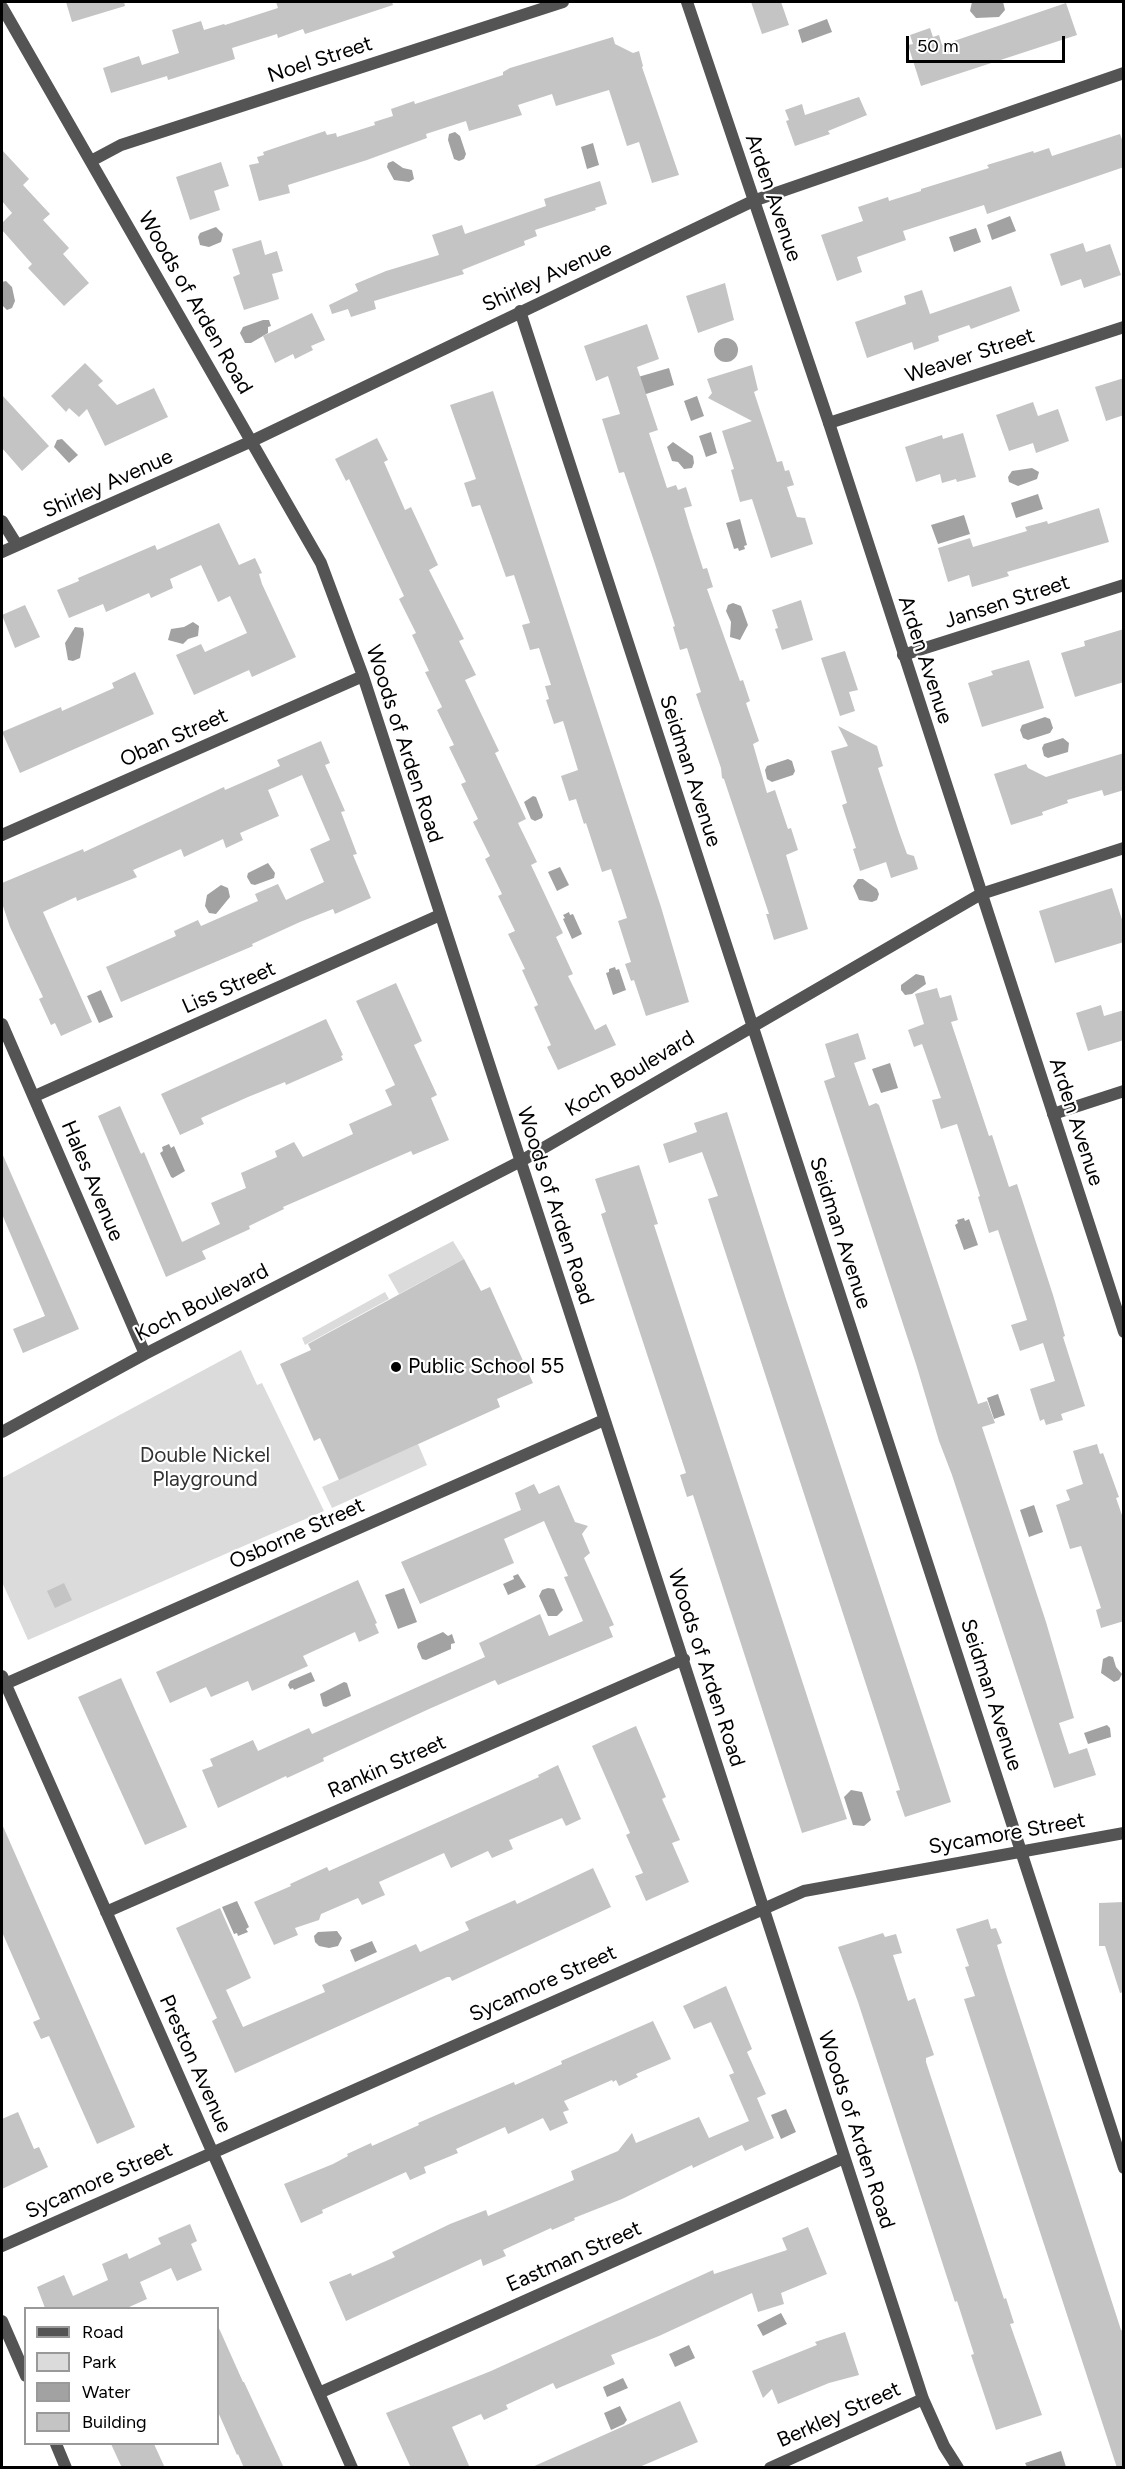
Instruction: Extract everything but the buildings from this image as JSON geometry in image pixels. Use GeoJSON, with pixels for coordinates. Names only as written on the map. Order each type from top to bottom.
{"type":"FeatureCollection","features":[{"type":"Feature","properties":{"kind":"street","name":"Noel Street"},"geometry":{"type":"LineString","coordinates":[[91,161],[121,145],[563,2]]}},
{"type":"Feature","properties":{"kind":"street","name":"Arden Avenue"},"geometry":{"type":"LineString","coordinates":[[687,2],[829,423],[1124,1332]]}},
{"type":"Feature","properties":{"kind":"street","name":"Woods of Arden Road"},"geometry":{"type":"LineString","coordinates":[[2,7],[321,563],[363,675],[923,2399],[944,2446],[958,2468]]}},
{"type":"Feature","properties":{"kind":"street","name":"Shirley Avenue"},"geometry":{"type":"LineString","coordinates":[[2,552],[252,441],[520,310],[753,201],[1124,73]]}},
{"type":"Feature","properties":{"kind":"street","name":"Seidman Avenue"},"geometry":{"type":"LineString","coordinates":[[520,310],[1124,2168]]}},
{"type":"Feature","properties":{"kind":"street","name":"Weaver Street"},"geometry":{"type":"LineString","coordinates":[[829,423],[1124,327]]}},
{"type":"Feature","properties":{"kind":"street"},"geometry":{"type":"LineString","coordinates":[[2,521],[17,545]]}},
{"type":"Feature","properties":{"kind":"street","name":"Jansen Street"},"geometry":{"type":"LineString","coordinates":[[903,655],[1124,585]]}},
{"type":"Feature","properties":{"kind":"street","name":"Oban Street"},"geometry":{"type":"LineString","coordinates":[[2,835],[363,675]]}},
{"type":"Feature","properties":{"kind":"street","name":"Koch Boulevard"},"geometry":{"type":"LineString","coordinates":[[2,1432],[145,1354],[520,1161],[981,894],[1124,848]]}},
{"type":"Feature","properties":{"kind":"street","name":"Liss Street"},"geometry":{"type":"LineString","coordinates":[[35,1096],[440,915]]}},
{"type":"Feature","properties":{"kind":"street","name":"Hales Avenue"},"geometry":{"type":"LineString","coordinates":[[2,1024],[145,1354]]}},
{"type":"Feature","properties":{"kind":"street"},"geometry":{"type":"LineString","coordinates":[[1053,1114],[1124,1091]]}},
{"type":"Feature","properties":{"kind":"street","name":"Osborne Street"},"geometry":{"type":"LineString","coordinates":[[3,1680],[604,1420]]}},
{"type":"Feature","properties":{"kind":"street","name":"Rankin Street"},"geometry":{"type":"LineString","coordinates":[[106,1912],[684,1659]]}},
{"type":"Feature","properties":{"kind":"street","name":"Preston Avenue"},"geometry":{"type":"LineString","coordinates":[[3,1680],[352,2468]]}},
{"type":"Feature","properties":{"kind":"street","name":"Sycamore Street"},"geometry":{"type":"LineString","coordinates":[[2,2246],[804,1891],[1124,1833]]}},
{"type":"Feature","properties":{"kind":"street","name":"Eastman Street"},"geometry":{"type":"LineString","coordinates":[[319,2393],[844,2158]]}},
{"type":"Feature","properties":{"kind":"street"},"geometry":{"type":"LineString","coordinates":[[2,2321],[24,2371]]}},
{"type":"Feature","properties":{"kind":"street","name":"Berkley Street"},"geometry":{"type":"LineString","coordinates":[[770,2468],[923,2399]]}},
{"type":"Feature","properties":{"kind":"street"},"geometry":{"type":"LineString","coordinates":[[56,2445],[66,2468]]}},
{"type":"Feature","properties":{"kind":"green space"},"geometry":{"type":"Polygon","coordinates":[[[453,1241],[464,1259],[399,1294],[388,1275],[453,1241]]]}},
{"type":"Feature","properties":{"kind":"green space"},"geometry":{"type":"Polygon","coordinates":[[[385,1292],[389,1299],[305,1345],[302,1338],[385,1292]]]}},
{"type":"Feature","properties":{"kind":"green space","name":"Double Nickel Playground"},"geometry":{"type":"Polygon","coordinates":[[[241,1350],[257,1385],[262,1383],[324,1511],[28,1640],[2,1582],[2,1478],[241,1350]]]}},
{"type":"Feature","properties":{"kind":"green space"},"geometry":{"type":"Polygon","coordinates":[[[418,1444],[427,1465],[332,1508],[322,1487],[418,1444]]]}},
{"type":"Feature","properties":{"kind":"water"},"geometry":{"type":"Polygon","coordinates":[[[972,2],[1003,2],[1005,10],[999,17],[976,18],[970,11],[972,2]]]}},
{"type":"Feature","properties":{"kind":"water"},"geometry":{"type":"Polygon","coordinates":[[[827,19],[832,32],[802,43],[798,30],[827,19]]]}},
{"type":"Feature","properties":{"kind":"water"},"geometry":{"type":"Polygon","coordinates":[[[455,132],[460,136],[466,154],[464,159],[459,161],[454,159],[448,140],[449,134],[455,132]]]}},
{"type":"Feature","properties":{"kind":"water"},"geometry":{"type":"Polygon","coordinates":[[[593,143],[599,165],[587,169],[581,147],[593,143]]]}},
{"type":"Feature","properties":{"kind":"water"},"geometry":{"type":"Polygon","coordinates":[[[393,161],[403,168],[412,170],[414,179],[409,182],[394,180],[387,167],[388,163],[393,161]]]}},
{"type":"Feature","properties":{"kind":"water"},"geometry":{"type":"Polygon","coordinates":[[[1010,216],[1016,231],[992,240],[987,225],[1010,216]]]}},
{"type":"Feature","properties":{"kind":"water"},"geometry":{"type":"Polygon","coordinates":[[[216,227],[223,234],[221,242],[209,247],[200,245],[198,237],[200,233],[216,227]]]}},
{"type":"Feature","properties":{"kind":"water"},"geometry":{"type":"Polygon","coordinates":[[[976,228],[981,242],[954,252],[949,237],[976,228]]]}},
{"type":"Feature","properties":{"kind":"water"},"geometry":{"type":"Polygon","coordinates":[[[6,281],[12,287],[15,301],[12,308],[7,310],[2,305],[2,282],[6,281]]]}},
{"type":"Feature","properties":{"kind":"water"},"geometry":{"type":"Polygon","coordinates":[[[269,320],[271,326],[268,327],[268,333],[251,343],[245,343],[240,333],[243,327],[269,320]]]}},
{"type":"Feature","properties":{"kind":"water"},"geometry":{"type":"Polygon","coordinates":[[[726,338],[731,339],[737,345],[737,355],[731,361],[726,362],[721,361],[715,355],[714,350],[715,345],[721,339],[726,338]]]}},
{"type":"Feature","properties":{"kind":"water"},"geometry":{"type":"Polygon","coordinates":[[[669,368],[674,385],[643,395],[638,377],[669,368]]]}},
{"type":"Feature","properties":{"kind":"water"},"geometry":{"type":"Polygon","coordinates":[[[697,396],[704,416],[691,421],[684,401],[697,396]]]}},
{"type":"Feature","properties":{"kind":"water"},"geometry":{"type":"Polygon","coordinates":[[[711,432],[717,453],[706,457],[699,436],[711,432]]]}},
{"type":"Feature","properties":{"kind":"water"},"geometry":{"type":"Polygon","coordinates":[[[62,439],[78,455],[69,463],[54,447],[57,440],[62,439]]]}},
{"type":"Feature","properties":{"kind":"water"},"geometry":{"type":"Polygon","coordinates":[[[673,442],[693,456],[692,468],[684,469],[678,462],[672,461],[667,447],[673,442]]]}},
{"type":"Feature","properties":{"kind":"water"},"geometry":{"type":"Polygon","coordinates":[[[1032,468],[1039,472],[1037,479],[1018,486],[1009,482],[1008,477],[1012,471],[1032,468]]]}},
{"type":"Feature","properties":{"kind":"water"},"geometry":{"type":"Polygon","coordinates":[[[1038,494],[1043,509],[1016,518],[1011,503],[1038,494]]]}},
{"type":"Feature","properties":{"kind":"water"},"geometry":{"type":"Polygon","coordinates":[[[964,515],[970,534],[938,544],[931,525],[964,515]]]}},
{"type":"Feature","properties":{"kind":"water"},"geometry":{"type":"Polygon","coordinates":[[[740,519],[747,545],[744,546],[745,549],[739,551],[738,548],[734,549],[726,523],[740,519]]]}},
{"type":"Feature","properties":{"kind":"water"},"geometry":{"type":"Polygon","coordinates":[[[733,603],[741,606],[748,625],[740,640],[730,637],[731,622],[726,611],[728,605],[733,603]]]}},
{"type":"Feature","properties":{"kind":"water"},"geometry":{"type":"Polygon","coordinates":[[[193,622],[199,626],[198,636],[188,639],[183,644],[168,640],[171,629],[184,627],[193,622]]]}},
{"type":"Feature","properties":{"kind":"water"},"geometry":{"type":"Polygon","coordinates":[[[75,627],[83,628],[84,634],[80,658],[73,661],[68,660],[65,643],[75,627]]]}},
{"type":"Feature","properties":{"kind":"water"},"geometry":{"type":"Polygon","coordinates":[[[1045,717],[1050,719],[1053,728],[1050,733],[1028,740],[1023,738],[1020,730],[1022,725],[1045,717]]]}},
{"type":"Feature","properties":{"kind":"water"},"geometry":{"type":"Polygon","coordinates":[[[1063,738],[1069,743],[1068,752],[1048,758],[1044,756],[1042,748],[1044,744],[1063,738]]]}},
{"type":"Feature","properties":{"kind":"water"},"geometry":{"type":"Polygon","coordinates":[[[788,759],[792,761],[795,771],[793,775],[772,782],[767,779],[765,770],[767,766],[788,759]]]}},
{"type":"Feature","properties":{"kind":"water"},"geometry":{"type":"Polygon","coordinates":[[[533,796],[536,797],[543,815],[535,821],[531,819],[524,802],[533,796]]]}},
{"type":"Feature","properties":{"kind":"water"},"geometry":{"type":"Polygon","coordinates":[[[268,863],[275,873],[274,878],[255,885],[251,884],[247,877],[248,873],[268,863]]]}},
{"type":"Feature","properties":{"kind":"water"},"geometry":{"type":"Polygon","coordinates":[[[560,867],[569,885],[557,891],[548,872],[560,867]]]}},
{"type":"Feature","properties":{"kind":"water"},"geometry":{"type":"Polygon","coordinates":[[[858,879],[863,879],[877,889],[879,894],[877,900],[872,902],[859,900],[853,886],[858,879]]]}},
{"type":"Feature","properties":{"kind":"water"},"geometry":{"type":"Polygon","coordinates":[[[221,885],[228,888],[230,897],[216,914],[209,913],[205,906],[207,895],[221,885]]]}},
{"type":"Feature","properties":{"kind":"water"},"geometry":{"type":"Polygon","coordinates":[[[569,912],[570,915],[573,914],[582,934],[572,939],[563,919],[565,918],[563,915],[569,912]]]}},
{"type":"Feature","properties":{"kind":"water"},"geometry":{"type":"Polygon","coordinates":[[[615,967],[616,970],[619,969],[626,990],[613,995],[606,973],[615,967]]]}},
{"type":"Feature","properties":{"kind":"water"},"geometry":{"type":"Polygon","coordinates":[[[916,974],[924,976],[926,984],[912,994],[905,995],[901,990],[901,985],[916,974]]]}},
{"type":"Feature","properties":{"kind":"water"},"geometry":{"type":"Polygon","coordinates":[[[101,990],[113,1017],[99,1023],[87,996],[101,990]]]}},
{"type":"Feature","properties":{"kind":"water"},"geometry":{"type":"Polygon","coordinates":[[[890,1063],[898,1088],[881,1093],[872,1069],[890,1063]]]}},
{"type":"Feature","properties":{"kind":"water"},"geometry":{"type":"Polygon","coordinates":[[[169,1144],[171,1148],[174,1146],[185,1171],[173,1178],[160,1153],[163,1151],[162,1147],[169,1144]]]}},
{"type":"Feature","properties":{"kind":"water"},"geometry":{"type":"Polygon","coordinates":[[[964,1218],[965,1221],[969,1219],[978,1245],[964,1250],[955,1225],[958,1223],[957,1220],[964,1218]]]}},
{"type":"Feature","properties":{"kind":"water"},"geometry":{"type":"Polygon","coordinates":[[[998,1394],[1005,1415],[994,1419],[987,1398],[998,1394]]]}},
{"type":"Feature","properties":{"kind":"water"},"geometry":{"type":"Polygon","coordinates":[[[1034,1505],[1043,1532],[1029,1537],[1020,1510],[1034,1505]]]}},
{"type":"Feature","properties":{"kind":"water"},"geometry":{"type":"Polygon","coordinates":[[[518,1574],[526,1587],[508,1595],[503,1584],[514,1579],[513,1576],[518,1574]]]}},
{"type":"Feature","properties":{"kind":"water"},"geometry":{"type":"Polygon","coordinates":[[[404,1588],[417,1622],[398,1629],[385,1595],[404,1588]]]}},
{"type":"Feature","properties":{"kind":"water"},"geometry":{"type":"Polygon","coordinates":[[[554,1589],[563,1610],[557,1616],[548,1616],[539,1596],[542,1590],[554,1589]]]}},
{"type":"Feature","properties":{"kind":"water"},"geometry":{"type":"Polygon","coordinates":[[[443,1632],[448,1636],[452,1634],[455,1643],[451,1644],[451,1649],[426,1660],[422,1659],[417,1647],[418,1643],[443,1632]]]}},
{"type":"Feature","properties":{"kind":"water"},"geometry":{"type":"Polygon","coordinates":[[[1113,1657],[1116,1667],[1122,1674],[1119,1680],[1114,1682],[1101,1673],[1103,1659],[1113,1657]]]}},
{"type":"Feature","properties":{"kind":"water"},"geometry":{"type":"Polygon","coordinates":[[[311,1672],[315,1681],[294,1690],[290,1689],[288,1685],[290,1681],[311,1672]]]}},
{"type":"Feature","properties":{"kind":"water"},"geometry":{"type":"Polygon","coordinates":[[[344,1682],[347,1683],[351,1696],[326,1707],[323,1706],[320,1694],[344,1682]]]}},
{"type":"Feature","properties":{"kind":"water"},"geometry":{"type":"Polygon","coordinates":[[[1107,1725],[1110,1728],[1111,1737],[1088,1744],[1084,1733],[1107,1725]]]}},
{"type":"Feature","properties":{"kind":"water"},"geometry":{"type":"Polygon","coordinates":[[[851,1790],[862,1792],[871,1820],[864,1826],[853,1825],[844,1797],[851,1790]]]}},
{"type":"Feature","properties":{"kind":"water"},"geometry":{"type":"Polygon","coordinates":[[[237,1901],[249,1927],[246,1929],[248,1932],[238,1936],[237,1933],[234,1934],[222,1907],[237,1901]]]}},
{"type":"Feature","properties":{"kind":"water"},"geometry":{"type":"Polygon","coordinates":[[[337,1931],[342,1938],[338,1946],[329,1948],[319,1946],[315,1942],[314,1936],[318,1932],[337,1931]]]}},
{"type":"Feature","properties":{"kind":"water"},"geometry":{"type":"Polygon","coordinates":[[[372,1941],[377,1952],[355,1962],[350,1950],[372,1941]]]}},
{"type":"Feature","properties":{"kind":"water"},"geometry":{"type":"Polygon","coordinates":[[[786,2109],[796,2132],[781,2139],[771,2115],[786,2109]]]}},
{"type":"Feature","properties":{"kind":"water"},"geometry":{"type":"Polygon","coordinates":[[[781,2313],[787,2324],[763,2336],[757,2325],[781,2313]]]}},
{"type":"Feature","properties":{"kind":"water"},"geometry":{"type":"Polygon","coordinates":[[[689,2345],[695,2358],[675,2367],[669,2354],[689,2345]]]}},
{"type":"Feature","properties":{"kind":"water"},"geometry":{"type":"Polygon","coordinates":[[[623,2378],[628,2388],[607,2397],[603,2387],[623,2378]]]}},
{"type":"Feature","properties":{"kind":"water"},"geometry":{"type":"Polygon","coordinates":[[[620,2406],[627,2420],[624,2424],[611,2430],[604,2413],[620,2406]]]}},
{"type":"Feature","properties":{"kind":"water"},"geometry":{"type":"Polygon","coordinates":[[[1061,2451],[1066,2467],[1027,2467],[1025,2463],[1061,2451]]]}},
{"type":"Feature","properties":{"kind":"place","name":"Public School 55"},"geometry":{"type":"Point","coordinates":[396,1367]}}]}
